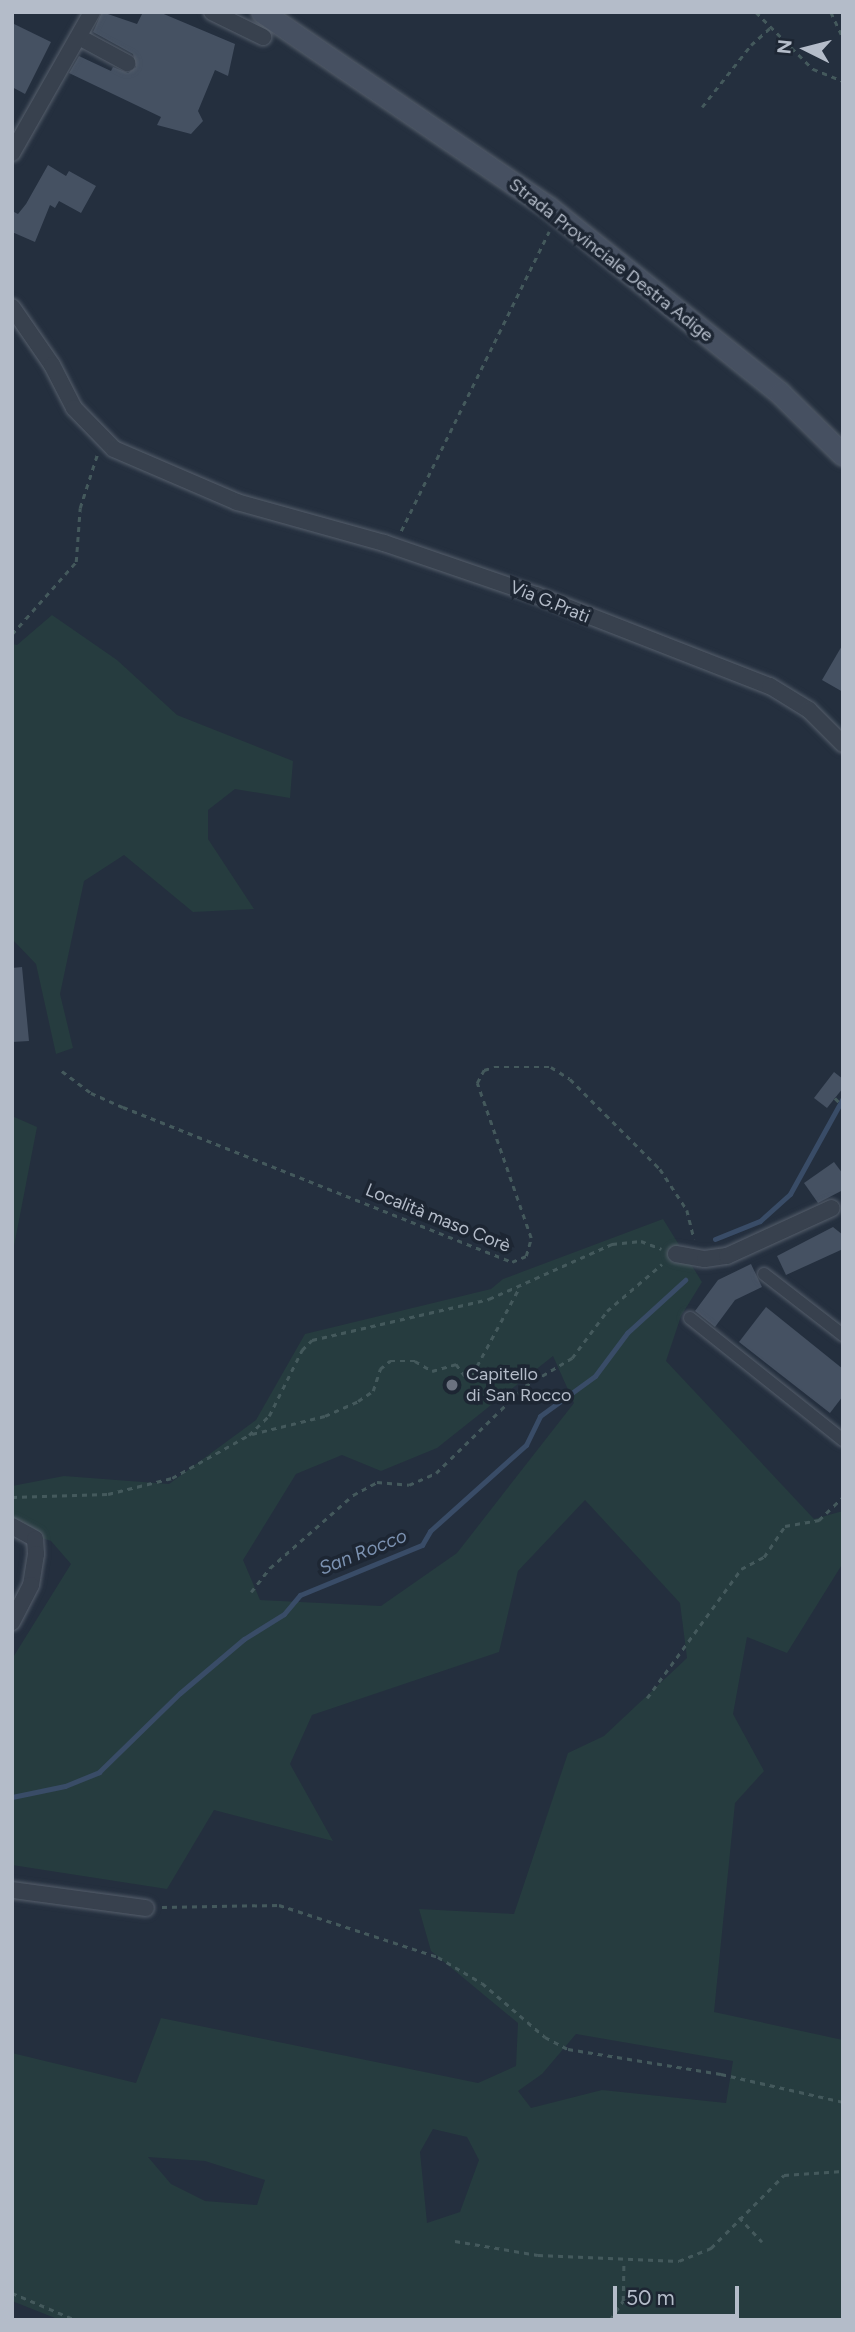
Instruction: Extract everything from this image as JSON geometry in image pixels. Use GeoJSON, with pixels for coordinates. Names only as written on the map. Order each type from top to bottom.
{"type":"FeatureCollection","features":[{"type":"Feature","properties":{"kind":"main road","name":"Strada Provinciale Destra Adige"},"geometry":{"type":"LineString","coordinates":[[262,12],[558,215],[780,393],[843,455]]}},
{"type":"Feature","properties":{"kind":"street"},"geometry":{"type":"LineString","coordinates":[[12,153],[92,12]]}},
{"type":"Feature","properties":{"kind":"street"},"geometry":{"type":"LineString","coordinates":[[212,12],[263,37]]}},
{"type":"Feature","properties":{"kind":"street"},"geometry":{"type":"LineString","coordinates":[[79,37],[127,64]]}},
{"type":"Feature","properties":{"kind":"street","name":"Via G.Prati"},"geometry":{"type":"LineString","coordinates":[[12,307],[52,365],[74,408],[114,449],[170,477],[237,502],[394,546],[536,594],[770,686],[818,718],[843,744]]}},
{"type":"Feature","properties":{"kind":"street"},"geometry":{"type":"LineString","coordinates":[[676,1254],[699,1259],[727,1256],[839,1207]]}},
{"type":"Feature","properties":{"kind":"street"},"geometry":{"type":"LineString","coordinates":[[764,1274],[843,1335]]}},
{"type":"Feature","properties":{"kind":"street"},"geometry":{"type":"LineString","coordinates":[[690,1318],[843,1440]]}},
{"type":"Feature","properties":{"kind":"street"},"geometry":{"type":"LineString","coordinates":[[12,1526],[35,1539],[36,1554],[31,1584],[12,1622]]}},
{"type":"Feature","properties":{"kind":"street"},"geometry":{"type":"LineString","coordinates":[[12,1890],[146,1908]]}},
{"type":"Feature","properties":{"kind":"path"},"geometry":{"type":"LineString","coordinates":[[756,12],[813,69],[843,81]]}},
{"type":"Feature","properties":{"kind":"path"},"geometry":{"type":"LineString","coordinates":[[831,12],[843,38]]}},
{"type":"Feature","properties":{"kind":"path"},"geometry":{"type":"LineString","coordinates":[[702,107],[751,45],[770,28]]}},
{"type":"Feature","properties":{"kind":"path"},"geometry":{"type":"LineString","coordinates":[[394,546],[558,215]]}},
{"type":"Feature","properties":{"kind":"path"},"geometry":{"type":"LineString","coordinates":[[12,634],[76,562],[80,508],[97,461],[100,434]]}},
{"type":"Feature","properties":{"kind":"path","name":"Località maso Corè"},"geometry":{"type":"LineString","coordinates":[[62,1071],[91,1093],[123,1107],[512,1262],[526,1256],[531,1238],[477,1083],[484,1070],[494,1066],[551,1067],[570,1079],[660,1169],[687,1210],[699,1259]]}},
{"type":"Feature","properties":{"kind":"path"},"geometry":{"type":"LineString","coordinates":[[835,1098],[843,1106]]}},
{"type":"Feature","properties":{"kind":"path"},"geometry":{"type":"LineString","coordinates":[[12,1497],[108,1494],[142,1488],[172,1478],[249,1435],[269,1416],[302,1350],[312,1339],[489,1299],[612,1244],[641,1241],[676,1254]]}},
{"type":"Feature","properties":{"kind":"path"},"geometry":{"type":"LineString","coordinates":[[251,1592],[270,1568],[354,1495],[377,1482],[409,1485],[436,1473],[525,1386],[572,1357],[607,1311],[676,1254]]}},
{"type":"Feature","properties":{"kind":"path"},"geometry":{"type":"LineString","coordinates":[[249,1435],[325,1416],[358,1401],[373,1391],[380,1369],[390,1361],[415,1361],[432,1371],[456,1364],[465,1376],[472,1375],[521,1286]]}},
{"type":"Feature","properties":{"kind":"path"},"geometry":{"type":"LineString","coordinates":[[647,1698],[741,1569],[764,1557],[785,1527],[819,1520],[843,1497]]}},
{"type":"Feature","properties":{"kind":"path"},"geometry":{"type":"LineString","coordinates":[[146,1908],[279,1905],[438,1957],[482,1983],[545,2037],[568,2049],[721,2074],[843,2102]]}},
{"type":"Feature","properties":{"kind":"path"},"geometry":{"type":"LineString","coordinates":[[455,2241],[495,2251],[624,2262],[639,2258],[679,2261],[711,2248],[739,2217],[785,2175],[843,2171]]}},
{"type":"Feature","properties":{"kind":"path"},"geometry":{"type":"LineString","coordinates":[[739,2217],[762,2242]]}},
{"type":"Feature","properties":{"kind":"path"},"geometry":{"type":"LineString","coordinates":[[610,2320],[622,2301],[624,2262]]}},
{"type":"Feature","properties":{"kind":"path"},"geometry":{"type":"LineString","coordinates":[[12,2293],[76,2320]]}},
{"type":"Feature","properties":{"kind":"green space"},"geometry":{"type":"Polygon","coordinates":[[[52,615],[117,660],[177,715],[293,761],[290,798],[235,789],[208,810],[208,839],[254,909],[193,912],[124,855],[84,881],[60,994],[73,1048],[56,1054],[36,964],[12,939],[12,644],[17,645],[52,615]]]}},
{"type":"Feature","properties":{"kind":"green space"},"geometry":{"type":"Polygon","coordinates":[[[12,1116],[37,1127],[14,1246],[12,1244],[12,1116]]]}},
{"type":"Feature","properties":{"kind":"green space"},"geometry":{"type":"Polygon","coordinates":[[[663,1219],[702,1282],[681,1316],[666,1361],[814,1519],[843,1511],[843,1563],[787,1653],[747,1637],[733,1714],[764,1771],[735,1803],[714,2012],[843,2040],[843,2320],[60,2320],[12,2301],[12,2053],[136,2083],[161,2018],[478,2083],[516,2066],[518,2023],[431,1951],[419,1909],[514,1914],[568,1753],[604,1736],[687,1658],[680,1603],[585,1500],[518,1571],[499,1652],[312,1715],[290,1764],[333,1841],[214,1810],[167,1889],[12,1865],[12,1659],[71,1564],[51,1541],[12,1528],[12,1486],[64,1476],[169,1484],[256,1420],[305,1334],[491,1289],[503,1279],[663,1219]],[[553,1356],[437,1448],[381,1471],[342,1455],[296,1474],[243,1560],[260,1600],[381,1606],[457,1553],[574,1403],[553,1356]],[[576,2034],[542,2074],[518,2091],[531,2108],[602,2090],[726,2103],[733,2061],[576,2034]],[[433,2129],[420,2152],[427,2223],[460,2212],[479,2160],[467,2137],[433,2129]],[[148,2157],[171,2184],[205,2201],[257,2205],[265,2180],[205,2161],[148,2157]]]}},
{"type":"Feature","properties":{"kind":"building"},"geometry":{"type":"Polygon","coordinates":[[[102,12],[137,24],[143,12],[159,12],[235,44],[228,76],[215,70],[198,111],[203,121],[191,134],[157,125],[161,117],[69,73],[79,56],[111,71],[113,67],[128,73],[136,67],[133,54],[93,32],[102,12]]]}},
{"type":"Feature","properties":{"kind":"building"},"geometry":{"type":"Polygon","coordinates":[[[12,23],[51,42],[25,94],[12,87],[12,23]]]}},
{"type":"Feature","properties":{"kind":"building"},"geometry":{"type":"Polygon","coordinates":[[[48,165],[66,176],[69,171],[96,186],[81,213],[59,201],[55,208],[50,205],[35,242],[12,232],[12,211],[18,214],[26,204],[48,165]]]}},
{"type":"Feature","properties":{"kind":"building"},"geometry":{"type":"Polygon","coordinates":[[[843,644],[843,692],[822,680],[843,644]]]}},
{"type":"Feature","properties":{"kind":"building"},"geometry":{"type":"Polygon","coordinates":[[[22,967],[29,1041],[12,1042],[12,968],[22,967]]]}},
{"type":"Feature","properties":{"kind":"building"},"geometry":{"type":"Polygon","coordinates":[[[834,1072],[843,1079],[843,1088],[827,1108],[814,1098],[834,1072]]]}},
{"type":"Feature","properties":{"kind":"building"},"geometry":{"type":"Polygon","coordinates":[[[834,1162],[843,1174],[843,1190],[818,1203],[804,1183],[834,1162]]]}},
{"type":"Feature","properties":{"kind":"building"},"geometry":{"type":"Polygon","coordinates":[[[833,1227],[843,1235],[843,1249],[786,1275],[777,1256],[833,1227]]]}},
{"type":"Feature","properties":{"kind":"building"},"geometry":{"type":"Polygon","coordinates":[[[751,1264],[762,1287],[735,1300],[715,1327],[695,1311],[718,1280],[751,1264]]]}},
{"type":"Feature","properties":{"kind":"building"},"geometry":{"type":"Polygon","coordinates":[[[766,1307],[843,1369],[843,1396],[830,1413],[739,1342],[766,1307]]]}},
{"type":"Feature","properties":{"kind":"waterway","name":"San Rocco"},"geometry":{"type":"LineString","coordinates":[[715,1239],[760,1221],[790,1194],[843,1098]]}},
{"type":"Feature","properties":{"kind":"waterway","name":"San Rocco"},"geometry":{"type":"LineString","coordinates":[[12,1797],[65,1786],[99,1772],[180,1693],[244,1639],[284,1614],[300,1595],[422,1545],[430,1531],[526,1445],[540,1416],[595,1376],[627,1333],[685,1280]]}},
{"type":"Feature","properties":{"kind":"place","name":"Capitello di San Rocco"},"geometry":{"type":"Point","coordinates":[452,1385]}}]}
